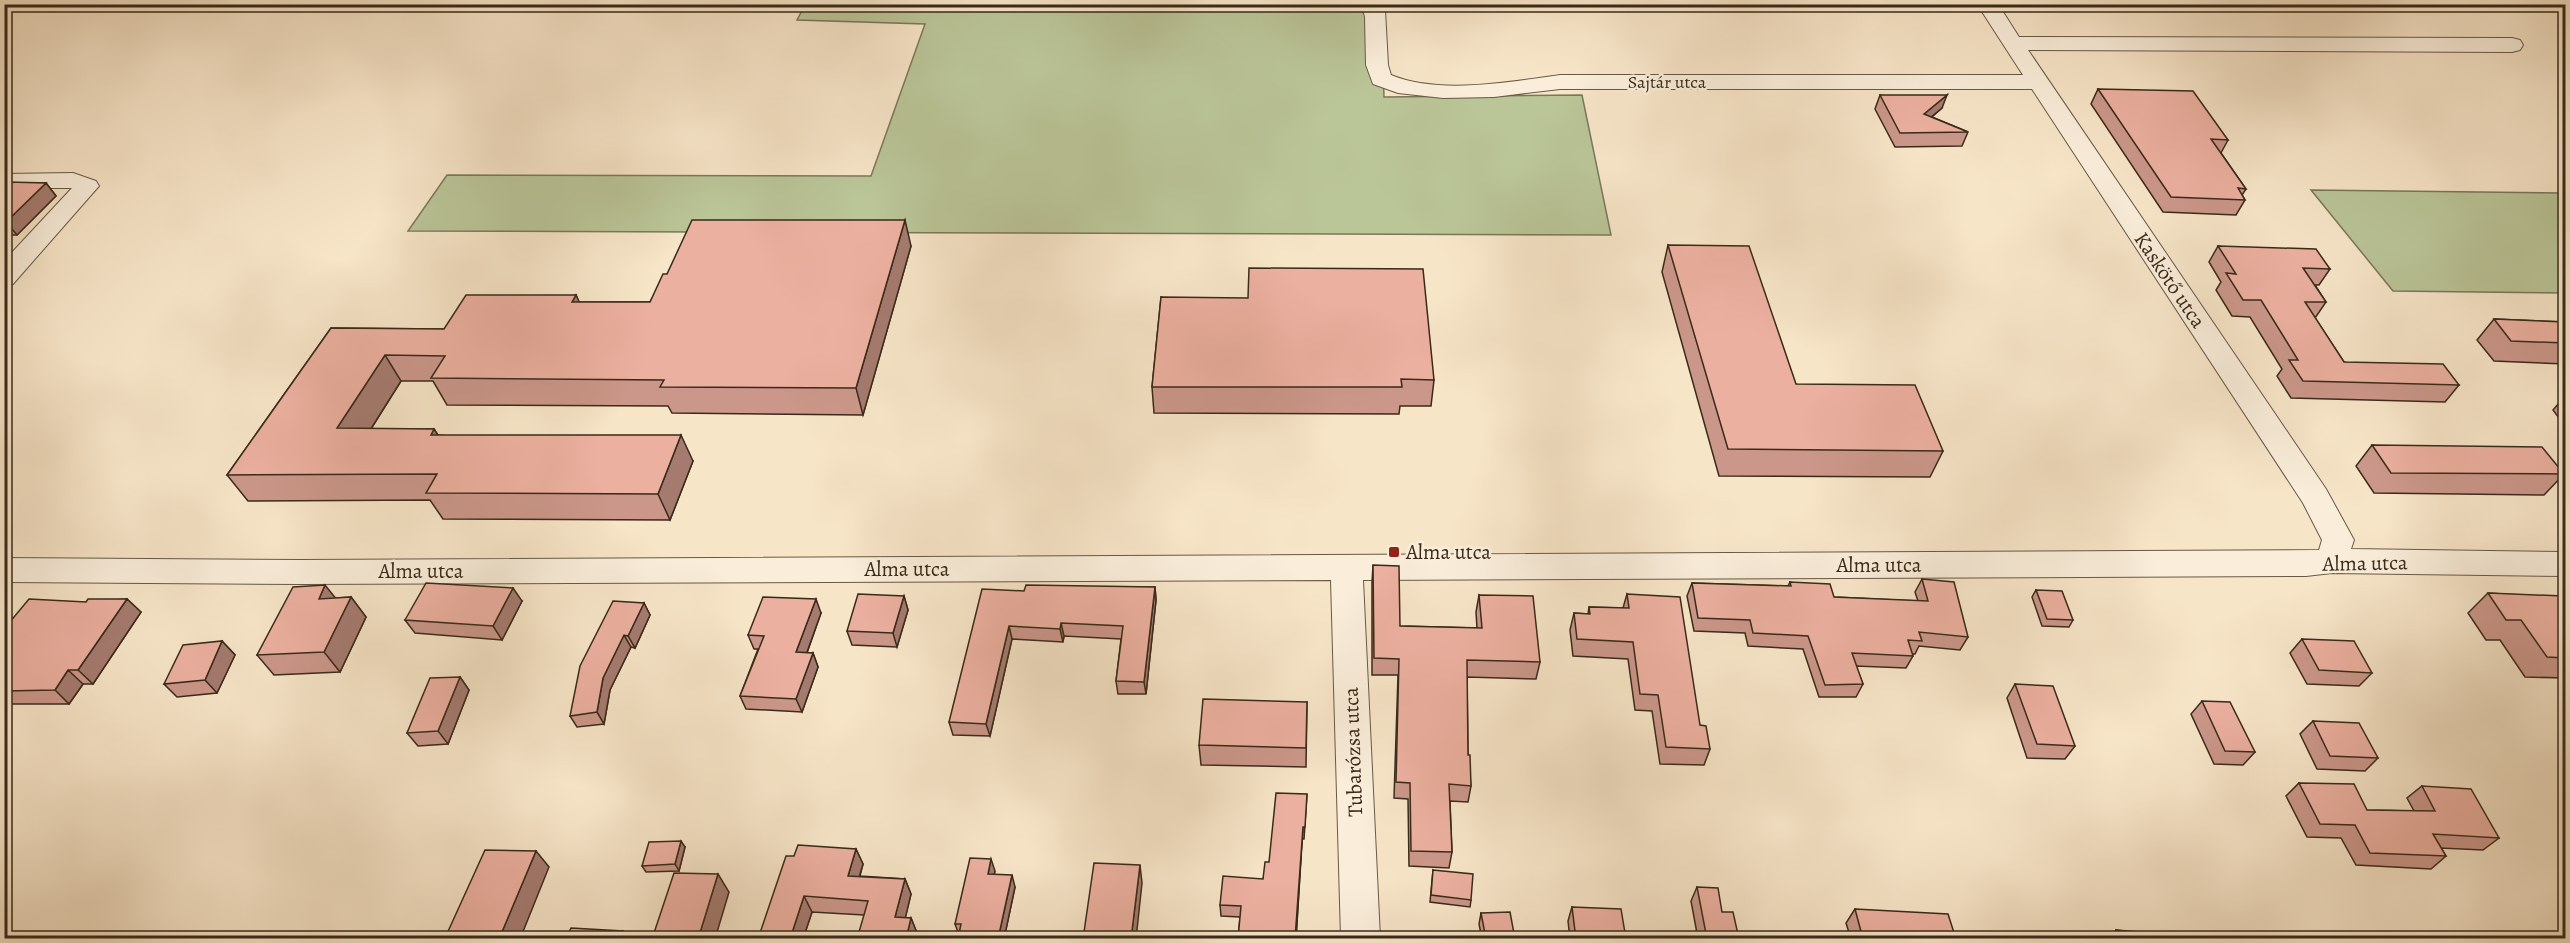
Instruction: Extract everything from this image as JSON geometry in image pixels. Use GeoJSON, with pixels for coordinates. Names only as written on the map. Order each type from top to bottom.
{"type":"FeatureCollection","features":[{"type":"Feature","properties":{"kind":"street"},"geometry":{"type":"LineString","coordinates":[[1058,4],[1265,4]]}},
{"type":"Feature","properties":{"kind":"street","name":"Sajtár utca"},"geometry":{"type":"LineString","coordinates":[[1363,4],[1374,10],[1376,17],[1377,65],[1381,79],[1392,86],[1410,90],[1497,90],[1560,82],[2038,82]]}},
{"type":"Feature","properties":{"kind":"street","name":"Kaskötő utca"},"geometry":{"type":"LineString","coordinates":[[1987,4],[2315,497],[2338,540],[2332,561]]}},
{"type":"Feature","properties":{"kind":"street"},"geometry":{"type":"LineString","coordinates":[[2012,43],[2512,45]]}},
{"type":"Feature","properties":{"kind":"street"},"geometry":{"type":"LineString","coordinates":[[4,181],[73,180],[87,186],[4,278]]}},
{"type":"Feature","properties":{"kind":"street","name":"Alma utca"},"geometry":{"type":"LineString","coordinates":[[4,570],[323,572],[1346,566],[2306,564],[2332,561],[2565,564]]}},
{"type":"Feature","properties":{"kind":"street","name":"Tubarózsa utca"},"geometry":{"type":"LineString","coordinates":[[1346,566],[1361,939]]}},
{"type":"Feature","properties":{"kind":"green space"},"geometry":{"type":"Polygon","coordinates":[[[1381,4],[1384,97],[1582,95],[1611,235],[408,231],[447,175],[871,176],[925,24],[797,20],[805,5],[1381,4]]]}},
{"type":"Feature","properties":{"kind":"green space"},"geometry":{"type":"Polygon","coordinates":[[[2311,190],[2565,193],[2565,293],[2393,291],[2311,190]]]}},
{"type":"Feature","properties":{"kind":"building"},"geometry":{"type":"Polygon","coordinates":[[[2098,89],[2193,91],[2228,140],[2211,139],[2246,189],[2238,188],[2245,200],[2171,197],[2098,89]]]}},
{"type":"Feature","properties":{"kind":"building"},"geometry":{"type":"Polygon","coordinates":[[[1880,95],[1947,95],[1924,114],[1968,132],[1900,133],[1880,95]]]}},
{"type":"Feature","properties":{"kind":"building"},"geometry":{"type":"Polygon","coordinates":[[[7,182],[46,183],[4,222],[4,184],[7,182]]]}},
{"type":"Feature","properties":{"kind":"building"},"geometry":{"type":"Polygon","coordinates":[[[692,220],[905,220],[856,388],[660,387],[664,380],[431,378],[445,356],[385,355],[337,428],[434,429],[431,435],[681,435],[658,494],[426,493],[437,474],[227,475],[331,328],[444,329],[466,295],[576,295],[572,302],[650,302],[663,274],[667,274],[692,220]]]}},
{"type":"Feature","properties":{"kind":"building"},"geometry":{"type":"Polygon","coordinates":[[[1668,245],[1749,246],[1796,384],[1915,385],[1943,451],[1728,449],[1668,245]]]}},
{"type":"Feature","properties":{"kind":"building"},"geometry":{"type":"Polygon","coordinates":[[[2218,246],[2316,249],[2330,269],[2303,268],[2326,302],[2305,302],[2344,362],[2443,364],[2459,385],[2303,381],[2289,360],[2298,360],[2261,300],[2243,300],[2226,273],[2236,274],[2218,246]]]}},
{"type":"Feature","properties":{"kind":"building"},"geometry":{"type":"Polygon","coordinates":[[[1249,268],[1423,269],[1434,380],[1401,379],[1402,387],[1152,387],[1161,297],[1248,298],[1249,268]]]}},
{"type":"Feature","properties":{"kind":"building"},"geometry":{"type":"Polygon","coordinates":[[[2494,319],[2565,322],[2565,343],[2511,341],[2494,319]]]}},
{"type":"Feature","properties":{"kind":"building"},"geometry":{"type":"Polygon","coordinates":[[[2372,445],[2542,447],[2564,474],[2391,473],[2372,445]]]}},
{"type":"Feature","properties":{"kind":"building"},"geometry":{"type":"Polygon","coordinates":[[[1373,565],[1399,566],[1400,626],[1482,628],[1479,595],[1533,596],[1540,662],[1467,660],[1468,755],[1470,755],[1471,786],[1449,784],[1452,852],[1411,851],[1410,783],[1396,782],[1399,659],[1374,658],[1373,565]]]}},
{"type":"Feature","properties":{"kind":"building"},"geometry":{"type":"Polygon","coordinates":[[[1922,579],[1954,582],[1968,637],[1919,632],[1922,641],[1908,640],[1913,656],[1852,653],[1863,684],[1825,685],[1808,636],[1753,633],[1750,620],[1698,618],[1692,583],[1791,586],[1790,582],[1830,584],[1834,597],[1928,601],[1922,579]]]}},
{"type":"Feature","properties":{"kind":"building"},"geometry":{"type":"Polygon","coordinates":[[[426,583],[513,588],[493,626],[405,620],[426,583]]]}},
{"type":"Feature","properties":{"kind":"building"},"geometry":{"type":"Polygon","coordinates":[[[325,585],[319,599],[351,597],[324,652],[257,655],[293,587],[325,585]]]}},
{"type":"Feature","properties":{"kind":"building"},"geometry":{"type":"Polygon","coordinates":[[[1026,585],[1155,587],[1144,682],[1116,681],[1123,626],[1061,623],[1060,629],[1009,626],[986,724],[949,722],[982,589],[1024,591],[1026,585]]]}},
{"type":"Feature","properties":{"kind":"building"},"geometry":{"type":"Polygon","coordinates":[[[2036,590],[2062,591],[2073,620],[2047,619],[2036,590]]]}},
{"type":"Feature","properties":{"kind":"building"},"geometry":{"type":"Polygon","coordinates":[[[2488,593],[2563,596],[2565,598],[2565,658],[2547,657],[2521,620],[2506,620],[2488,593]]]}},
{"type":"Feature","properties":{"kind":"building"},"geometry":{"type":"Polygon","coordinates":[[[858,594],[904,596],[893,633],[847,631],[858,594]]]}},
{"type":"Feature","properties":{"kind":"building"},"geometry":{"type":"Polygon","coordinates":[[[1627,594],[1680,597],[1700,725],[1706,726],[1710,749],[1666,747],[1658,695],[1640,694],[1633,642],[1577,639],[1574,613],[1590,614],[1589,607],[1629,608],[1627,594]]]}},
{"type":"Feature","properties":{"kind":"building"},"geometry":{"type":"Polygon","coordinates":[[[763,597],[816,599],[796,652],[813,653],[796,699],[740,696],[764,636],[748,635],[763,597]]]}},
{"type":"Feature","properties":{"kind":"building"},"geometry":{"type":"Polygon","coordinates":[[[29,599],[86,602],[88,599],[127,599],[78,670],[68,670],[55,690],[4,691],[4,629],[29,599]]]}},
{"type":"Feature","properties":{"kind":"building"},"geometry":{"type":"Polygon","coordinates":[[[613,601],[644,603],[628,636],[624,635],[603,678],[597,712],[570,716],[580,666],[613,601]]]}},
{"type":"Feature","properties":{"kind":"building"},"geometry":{"type":"Polygon","coordinates":[[[2302,639],[2354,641],[2372,673],[2319,670],[2302,639]]]}},
{"type":"Feature","properties":{"kind":"building"},"geometry":{"type":"Polygon","coordinates":[[[222,641],[205,680],[164,684],[183,645],[222,641]]]}},
{"type":"Feature","properties":{"kind":"building"},"geometry":{"type":"Polygon","coordinates":[[[460,677],[438,731],[407,733],[430,678],[460,677]]]}},
{"type":"Feature","properties":{"kind":"building"},"geometry":{"type":"Polygon","coordinates":[[[2015,684],[2053,686],[2075,746],[2037,744],[2015,684]]]}},
{"type":"Feature","properties":{"kind":"building"},"geometry":{"type":"Polygon","coordinates":[[[1203,699],[1307,702],[1306,748],[1199,745],[1203,699]]]}},
{"type":"Feature","properties":{"kind":"building"},"geometry":{"type":"Polygon","coordinates":[[[2202,701],[2230,702],[2255,752],[2225,751],[2202,701]]]}},
{"type":"Feature","properties":{"kind":"building"},"geometry":{"type":"Polygon","coordinates":[[[2313,721],[2359,723],[2378,758],[2330,756],[2313,721]]]}},
{"type":"Feature","properties":{"kind":"building"},"geometry":{"type":"Polygon","coordinates":[[[2299,783],[2354,784],[2367,810],[2435,811],[2422,786],[2471,789],[2499,838],[2433,834],[2446,856],[2370,853],[2355,825],[2320,824],[2299,783]]]}},
{"type":"Feature","properties":{"kind":"building"},"geometry":{"type":"Polygon","coordinates":[[[1276,793],[1307,794],[1295,939],[1238,939],[1241,906],[1220,905],[1223,876],[1263,879],[1265,862],[1269,862],[1276,793]]]}},
{"type":"Feature","properties":{"kind":"building"},"geometry":{"type":"Polygon","coordinates":[[[681,841],[675,864],[642,866],[649,842],[681,841]]]}},
{"type":"Feature","properties":{"kind":"building"},"geometry":{"type":"Polygon","coordinates":[[[798,845],[856,849],[848,876],[905,879],[895,917],[911,918],[906,939],[857,939],[868,901],[804,896],[790,939],[758,939],[786,856],[794,856],[798,845]]]}},
{"type":"Feature","properties":{"kind":"building"},"geometry":{"type":"Polygon","coordinates":[[[485,850],[536,851],[499,939],[360,939],[363,933],[445,938],[485,850]]]}},
{"type":"Feature","properties":{"kind":"building"},"geometry":{"type":"Polygon","coordinates":[[[970,858],[991,859],[988,874],[1012,875],[998,939],[958,939],[961,924],[955,924],[970,858]]]}},
{"type":"Feature","properties":{"kind":"building"},"geometry":{"type":"Polygon","coordinates":[[[1094,863],[1140,865],[1131,939],[1083,939],[1094,863]]]}},
{"type":"Feature","properties":{"kind":"building"},"geometry":{"type":"Polygon","coordinates":[[[1433,870],[1473,874],[1471,900],[1431,895],[1433,870]]]}},
{"type":"Feature","properties":{"kind":"building"},"geometry":{"type":"Polygon","coordinates":[[[674,873],[718,874],[699,936],[712,936],[711,939],[652,939],[674,873]]]}},
{"type":"Feature","properties":{"kind":"building"},"geometry":{"type":"Polygon","coordinates":[[[1697,887],[1718,888],[1722,912],[1733,912],[1739,939],[1707,939],[1697,887]]]}},
{"type":"Feature","properties":{"kind":"building"},"geometry":{"type":"Polygon","coordinates":[[[1572,907],[1621,909],[1626,939],[1576,939],[1572,907]]]}},
{"type":"Feature","properties":{"kind":"building"},"geometry":{"type":"Polygon","coordinates":[[[1855,909],[1948,914],[1956,939],[1863,939],[1855,909]]]}},
{"type":"Feature","properties":{"kind":"building"},"geometry":{"type":"Polygon","coordinates":[[[1510,912],[1515,939],[1486,939],[1481,913],[1510,912]]]}},
{"type":"Feature","properties":{"kind":"building"},"geometry":{"type":"Polygon","coordinates":[[[571,928],[623,931],[620,939],[566,939],[571,928]]]}},
{"type":"Feature","properties":{"kind":"building"},"geometry":{"type":"Polygon","coordinates":[[[2116,930],[2176,935],[2177,939],[2119,939],[2116,930]]]}},
{"type":"Feature","properties":{"kind":"building"},"geometry":{"type":"Polygon","coordinates":[[[1400,934],[1431,936],[1431,939],[1400,939],[1400,934]]]}},
{"type":"Feature","properties":{"kind":"place","name":"Alma utca"},"geometry":{"type":"Point","coordinates":[1394,552]}}]}
